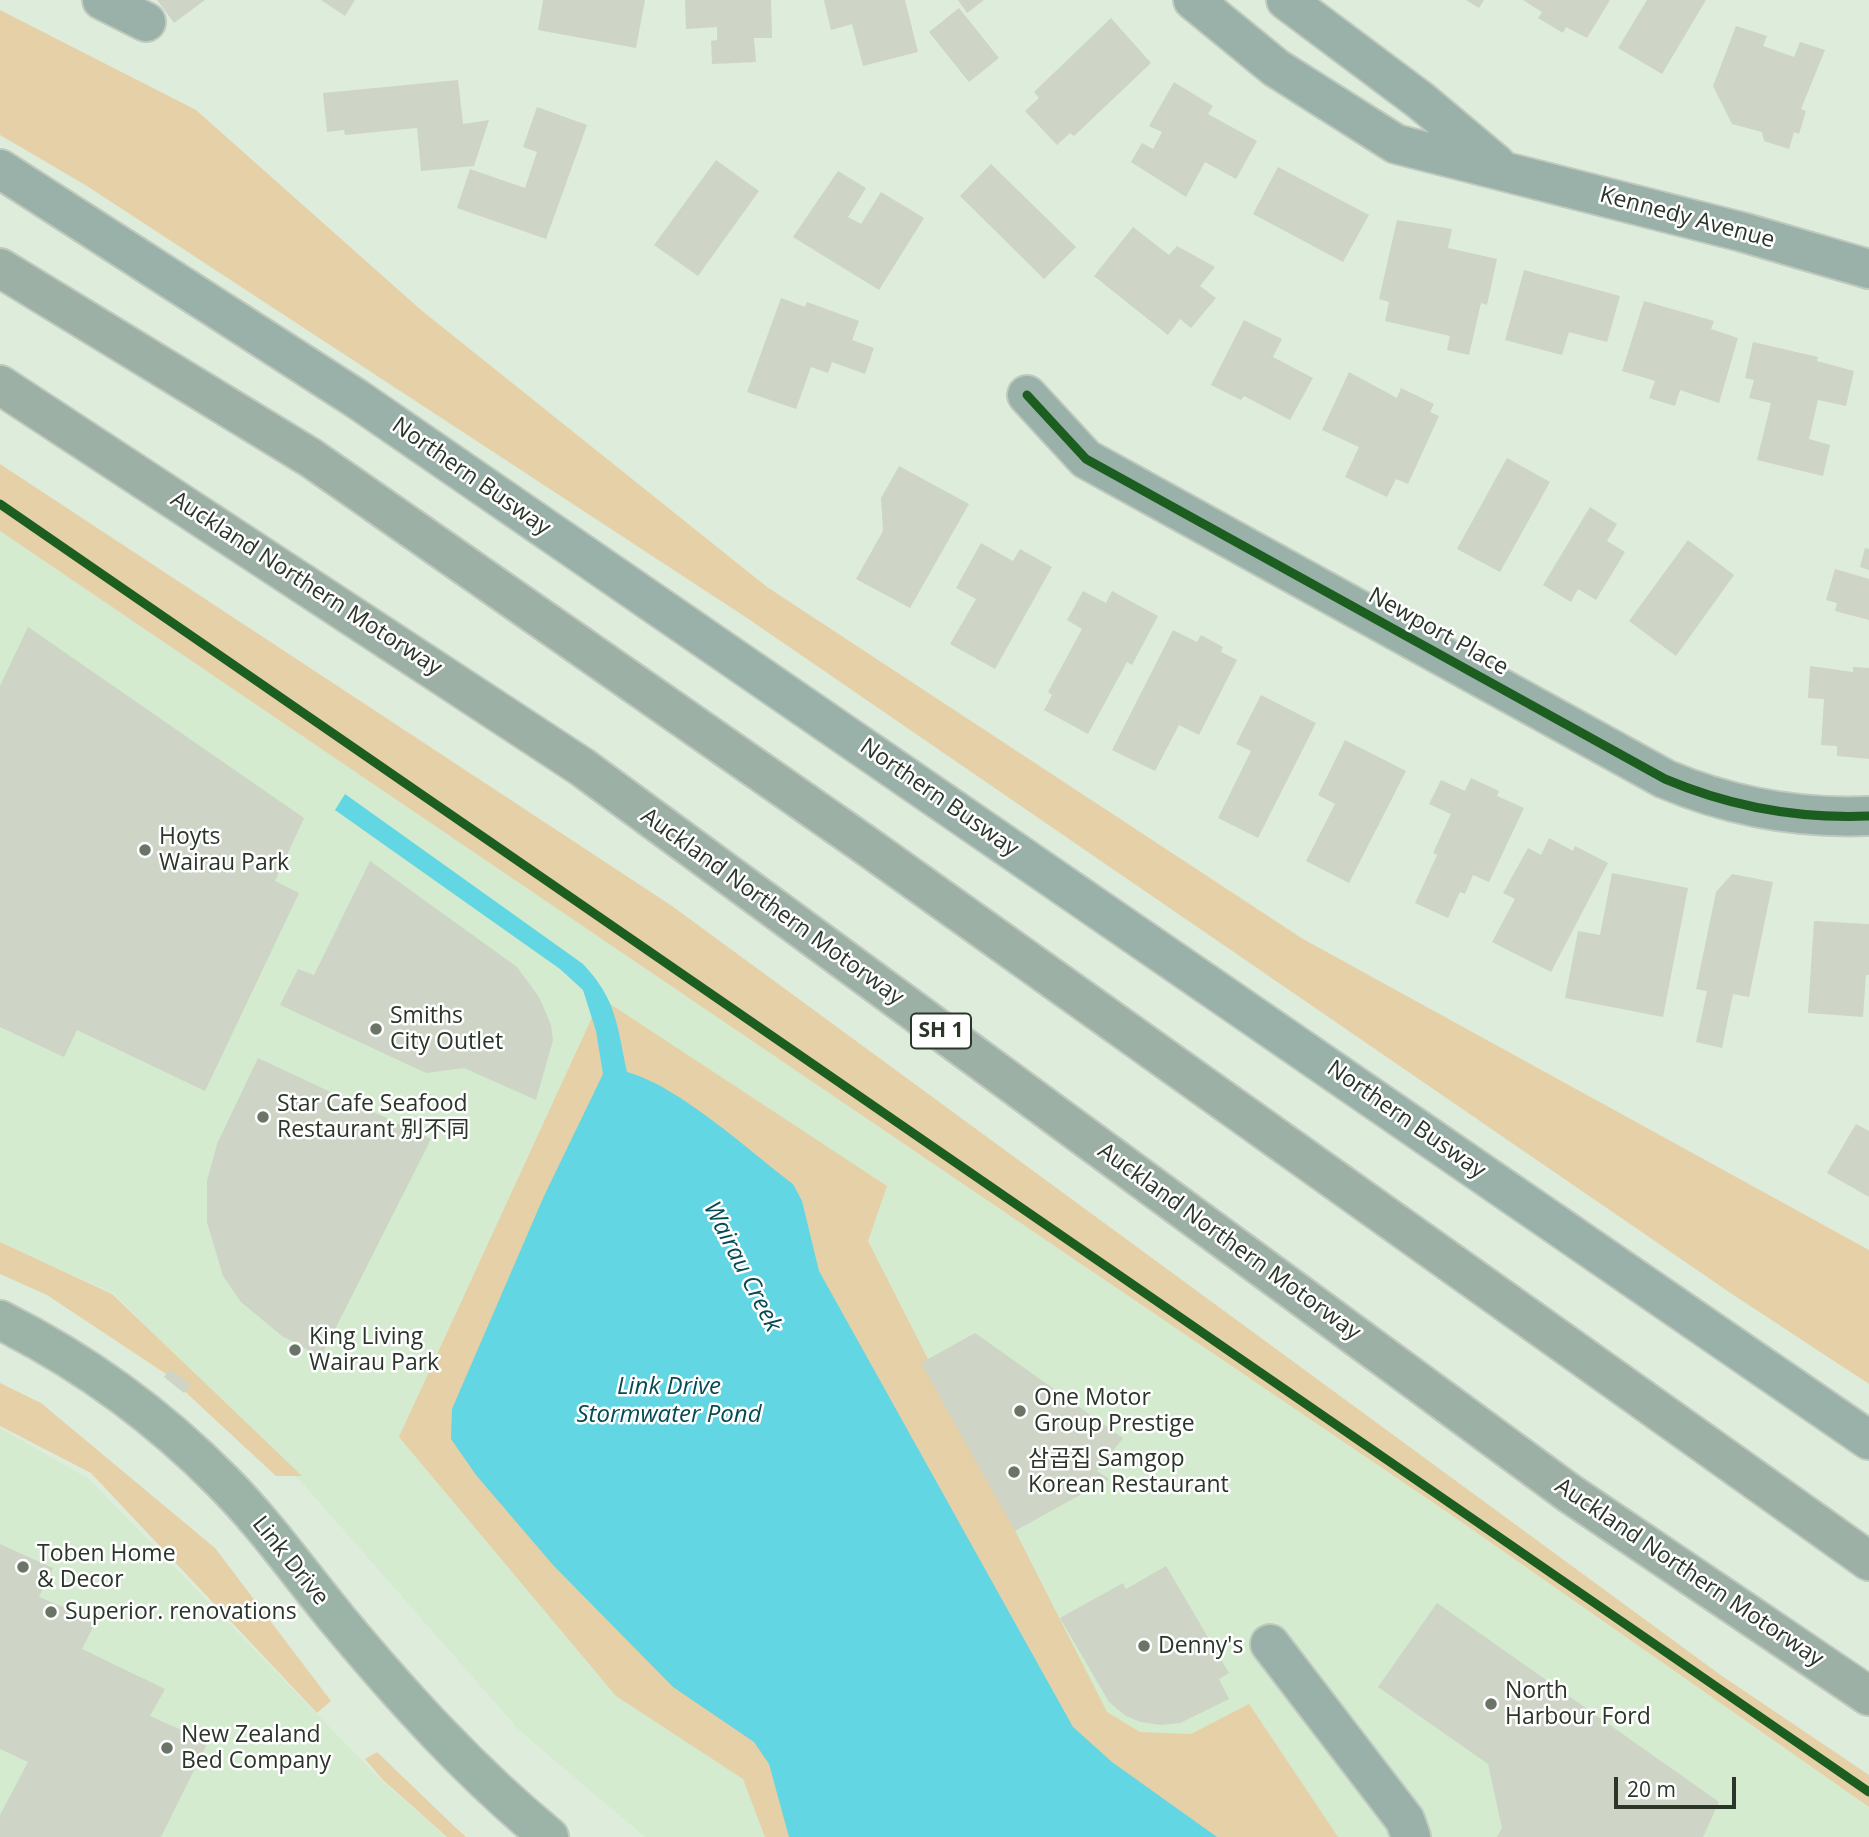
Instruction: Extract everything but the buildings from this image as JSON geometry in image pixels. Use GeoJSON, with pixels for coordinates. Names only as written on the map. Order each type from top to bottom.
{"type":"FeatureCollection","features":[{"type":"Feature","properties":{"kind":"highway"},"geometry":{"type":"LineString","coordinates":[[0,268],[311,458],[864,844],[1869,1562]]}},
{"type":"Feature","properties":{"kind":"highway","name":"Auckland Northern Motorway"},"geometry":{"type":"LineString","coordinates":[[0,385],[582,767],[1569,1493],[1869,1696]]}},
{"type":"Feature","properties":{"kind":"main road","name":"Link Drive"},"geometry":{"type":"LineString","coordinates":[[0,1320],[99,1377],[157,1422],[223,1482],[405,1698],[454,1751],[549,1837]]}},
{"type":"Feature","properties":{"kind":"street"},"geometry":{"type":"LineString","coordinates":[[102,0],[146,22]]}},
{"type":"Feature","properties":{"kind":"street","name":"Kennedy Avenue"},"geometry":{"type":"LineString","coordinates":[[1192,0],[1276,68],[1396,144],[1742,232],[1869,269]]}},
{"type":"Feature","properties":{"kind":"street","name":"Kennedy Avenue"},"geometry":{"type":"LineString","coordinates":[[1286,0],[1421,101],[1503,170]]}},
{"type":"Feature","properties":{"kind":"street","name":"Northern Busway"},"geometry":{"type":"LineString","coordinates":[[0,169],[357,399],[1869,1440]]}},
{"type":"Feature","properties":{"kind":"street","name":"Newport Place"},"geometry":{"type":"LineString","coordinates":[[1027,395],[1086,459],[1665,779],[1705,794],[1756,808],[1797,815],[1869,816]]}},
{"type":"Feature","properties":{"kind":"street"},"geometry":{"type":"LineString","coordinates":[[1270,1644],[1405,1820],[1411,1837]]}},
{"type":"Feature","properties":{"kind":"shaded area"},"geometry":{"type":"Polygon","coordinates":[[[0,10],[196,110],[421,310],[767,587],[1303,939],[1869,1250],[1869,1384],[1732,1294],[747,618],[87,186],[0,135],[0,10]]]}},
{"type":"Feature","properties":{"kind":"shaded area"},"geometry":{"type":"Polygon","coordinates":[[[0,464],[672,906],[1722,1676],[1869,1775],[1869,1807],[1450,1514],[0,531],[0,464]]]}},
{"type":"Feature","properties":{"kind":"shaded area"},"geometry":{"type":"Polygon","coordinates":[[[0,531],[1450,1514],[1869,1807],[1869,1837],[645,1837],[520,1731],[304,1485],[113,1293],[0,1243],[0,531]]]}},
{"type":"Feature","properties":{"kind":"shaded area","name":"Link Drive Stormwater Pond"},"geometry":{"type":"Polygon","coordinates":[[[601,998],[887,1186],[868,1241],[1107,1712],[1140,1732],[1191,1734],[1249,1704],[1338,1837],[765,1837],[743,1779],[616,1696],[399,1437],[601,998]]]}},
{"type":"Feature","properties":{"kind":"shaded area"},"geometry":{"type":"Polygon","coordinates":[[[0,1242],[112,1294],[302,1476],[276,1476],[166,1374],[47,1295],[0,1274],[0,1242]]]}},
{"type":"Feature","properties":{"kind":"shaded area"},"geometry":{"type":"Polygon","coordinates":[[[0,1383],[41,1403],[215,1548],[331,1701],[317,1713],[91,1473],[0,1426],[0,1383]]]}},
{"type":"Feature","properties":{"kind":"shaded area"},"geometry":{"type":"Polygon","coordinates":[[[0,1428],[89,1479],[377,1776],[446,1837],[0,1837],[0,1428]]]}},
{"type":"Feature","properties":{"kind":"shaded area"},"geometry":{"type":"Polygon","coordinates":[[[377,1752],[466,1837],[447,1837],[383,1780],[365,1759],[377,1752]]]}},
{"type":"Feature","properties":{"kind":"water","name":"Link Drive Stormwater Pond"},"geometry":{"type":"Polygon","coordinates":[[[345,794],[583,964],[603,990],[614,1014],[627,1072],[647,1079],[691,1105],[793,1184],[802,1201],[819,1271],[1073,1727],[1112,1762],[1217,1837],[789,1837],[769,1764],[754,1742],[673,1687],[553,1565],[476,1475],[451,1439],[452,1409],[544,1196],[603,1074],[596,1031],[583,990],[560,969],[335,810],[345,794]]]}},
{"type":"Feature","properties":{"kind":"cycle path"},"geometry":{"type":"LineString","coordinates":[[1027,395],[1086,459],[1665,779],[1715,797],[1765,809],[1816,815],[1869,816]]}},
{"type":"Feature","properties":{"kind":"cycle path"},"geometry":{"type":"LineString","coordinates":[[0,504],[1869,1792]]}},
{"type":"Feature","properties":{"kind":"place","name":"Hoyts Wairau Park"},"geometry":{"type":"Point","coordinates":[145,850]}},
{"type":"Feature","properties":{"kind":"place","name":"Smiths City Outlet"},"geometry":{"type":"Point","coordinates":[376,1029]}},
{"type":"Feature","properties":{"kind":"place","name":"Star Cafe Seafood Restaurant 別不同"},"geometry":{"type":"Point","coordinates":[263,1117]}},
{"type":"Feature","properties":{"kind":"place","name":"King Living Wairau Park"},"geometry":{"type":"Point","coordinates":[295,1350]}},
{"type":"Feature","properties":{"kind":"place","name":"One Motor Group Prestige"},"geometry":{"type":"Point","coordinates":[1020,1411]}},
{"type":"Feature","properties":{"kind":"place","name":"삼곱집 Samgop Korean Restaurant"},"geometry":{"type":"Point","coordinates":[1014,1472]}},
{"type":"Feature","properties":{"kind":"place","name":"Toben Home & Decor"},"geometry":{"type":"Point","coordinates":[23,1567]}},
{"type":"Feature","properties":{"kind":"place","name":"Superior. renovations"},"geometry":{"type":"Point","coordinates":[51,1612]}},
{"type":"Feature","properties":{"kind":"place","name":"Denny's"},"geometry":{"type":"Point","coordinates":[1144,1646]}},
{"type":"Feature","properties":{"kind":"place","name":"North Harbour Ford"},"geometry":{"type":"Point","coordinates":[1491,1704]}},
{"type":"Feature","properties":{"kind":"place","name":"New Zealand Bed Company"},"geometry":{"type":"Point","coordinates":[167,1748]}},
{"type":"Feature","properties":{"kind":"water label","name":"Wairau Creek"},"geometry":{"type":"Point","coordinates":[742,1267]}}]}
